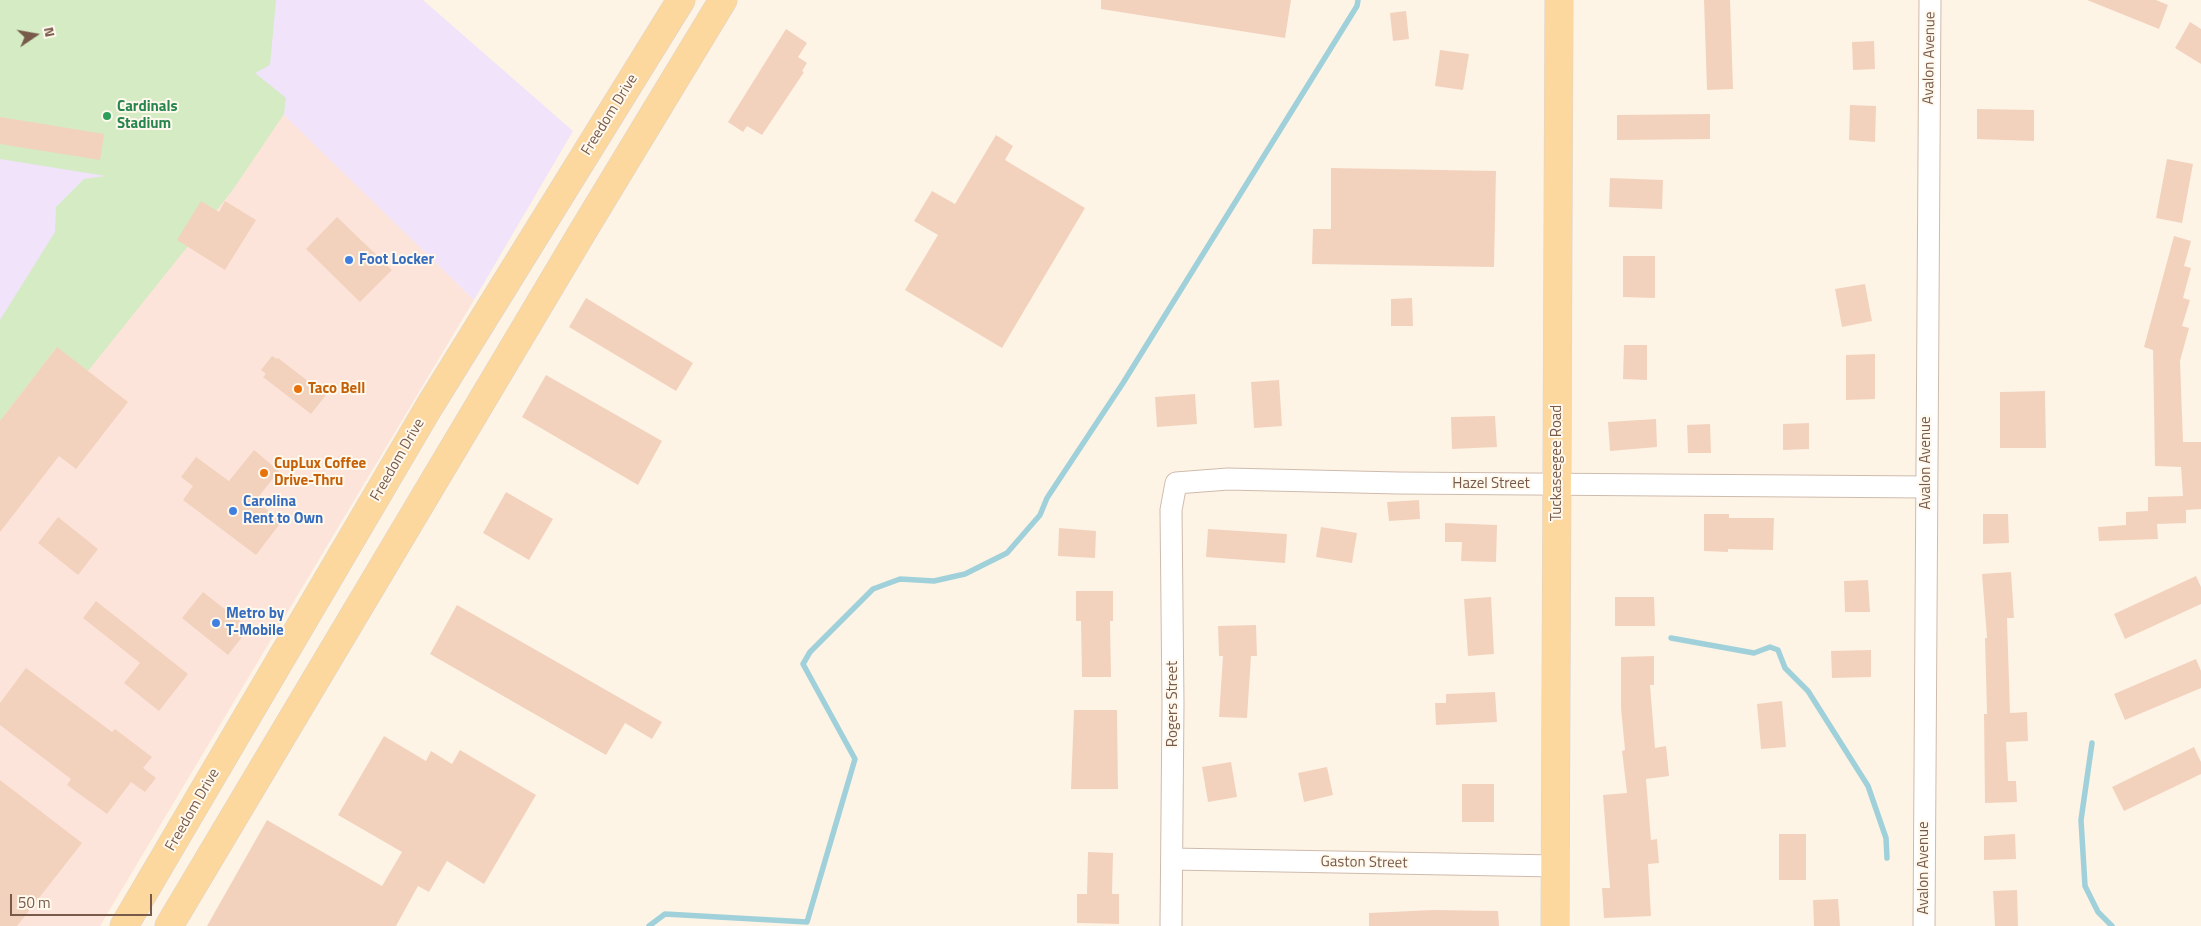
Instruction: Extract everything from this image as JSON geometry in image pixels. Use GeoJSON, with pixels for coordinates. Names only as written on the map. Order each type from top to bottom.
{"type":"FeatureCollection","features":[{"type":"Feature","properties":{"kind":"main road","name":"Freedom Drive"},"geometry":{"type":"LineString","coordinates":[[124,926],[429,407],[681,0]]}},
{"type":"Feature","properties":{"kind":"main road"},"geometry":{"type":"LineString","coordinates":[[169,926],[583,231],[723,0]]}},
{"type":"Feature","properties":{"kind":"main road","name":"Tuckaseegee Road"},"geometry":{"type":"LineString","coordinates":[[1555,926],[1559,0]]}},
{"type":"Feature","properties":{"kind":"main road"},"geometry":{"type":"LineString","coordinates":[[551,210],[583,231]]}},
{"type":"Feature","properties":{"kind":"main road"},"geometry":{"type":"LineString","coordinates":[[153,878],[185,900]]}},
{"type":"Feature","properties":{"kind":"street","name":"Avalon Avenue"},"geometry":{"type":"LineString","coordinates":[[1924,926],[1930,0]]}},
{"type":"Feature","properties":{"kind":"street","name":"Hazel Street"},"geometry":{"type":"LineString","coordinates":[[1176,483],[1228,479],[1926,487]]}},
{"type":"Feature","properties":{"kind":"street","name":"Rogers Street"},"geometry":{"type":"LineString","coordinates":[[1171,926],[1173,704],[1171,510],[1176,483]]}},
{"type":"Feature","properties":{"kind":"street","name":"Gaston Street"},"geometry":{"type":"LineString","coordinates":[[1172,859],[1556,866]]}},
{"type":"Feature","properties":{"kind":"shaded area"},"geometry":{"type":"Polygon","coordinates":[[[0,0],[423,0],[573,131],[474,300],[248,80],[0,393],[0,0]]]}},
{"type":"Feature","properties":{"kind":"shaded area"},"geometry":{"type":"Polygon","coordinates":[[[248,79],[474,300],[100,926],[0,926],[0,393],[248,79]]]}},
{"type":"Feature","properties":{"kind":"green space"},"geometry":{"type":"Polygon","coordinates":[[[0,0],[276,0],[270,65],[255,73],[286,98],[284,114],[232,191],[88,371],[56,348],[0,421],[0,320],[55,232],[56,207],[84,179],[106,176],[0,159],[0,0]]]}},
{"type":"Feature","properties":{"kind":"building"},"geometry":{"type":"Polygon","coordinates":[[[1101,0],[1291,0],[1285,38],[1101,9],[1101,0]]]}},
{"type":"Feature","properties":{"kind":"building"},"geometry":{"type":"Polygon","coordinates":[[[1704,0],[1730,0],[1733,89],[1707,90],[1704,0]]]}},
{"type":"Feature","properties":{"kind":"building"},"geometry":{"type":"Polygon","coordinates":[[[2087,0],[2156,0],[2168,5],[2159,29],[2087,0]]]}},
{"type":"Feature","properties":{"kind":"building"},"geometry":{"type":"Polygon","coordinates":[[[1406,11],[1409,39],[1393,41],[1390,13],[1406,11]]]}},
{"type":"Feature","properties":{"kind":"building"},"geometry":{"type":"Polygon","coordinates":[[[2190,22],[2201,29],[2201,64],[2175,48],[2190,22]]]}},
{"type":"Feature","properties":{"kind":"building"},"geometry":{"type":"Polygon","coordinates":[[[786,29],[807,43],[798,57],[807,63],[802,71],[804,72],[762,135],[747,126],[743,132],[728,122],[786,29]]]}},
{"type":"Feature","properties":{"kind":"building"},"geometry":{"type":"Polygon","coordinates":[[[1874,41],[1875,69],[1853,70],[1852,42],[1874,41]]]}},
{"type":"Feature","properties":{"kind":"building"},"geometry":{"type":"Polygon","coordinates":[[[1440,50],[1469,54],[1463,90],[1435,86],[1440,50]]]}},
{"type":"Feature","properties":{"kind":"building"},"geometry":{"type":"Polygon","coordinates":[[[1850,105],[1876,106],[1875,142],[1849,140],[1850,105]]]}},
{"type":"Feature","properties":{"kind":"building"},"geometry":{"type":"Polygon","coordinates":[[[1977,109],[2034,110],[2034,141],[1977,139],[1977,109]]]}},
{"type":"Feature","properties":{"kind":"building"},"geometry":{"type":"Polygon","coordinates":[[[1710,114],[1710,139],[1617,140],[1617,115],[1710,114]]]}},
{"type":"Feature","properties":{"kind":"building"},"geometry":{"type":"Polygon","coordinates":[[[0,117],[104,134],[100,160],[0,144],[0,117]]]}},
{"type":"Feature","properties":{"kind":"building"},"geometry":{"type":"Polygon","coordinates":[[[996,135],[1013,146],[1005,160],[1085,208],[1002,348],[905,290],[938,235],[914,221],[932,191],[955,204],[996,135]]]}},
{"type":"Feature","properties":{"kind":"building"},"geometry":{"type":"Polygon","coordinates":[[[2167,159],[2193,164],[2182,223],[2156,218],[2167,159]]]}},
{"type":"Feature","properties":{"kind":"building"},"geometry":{"type":"Polygon","coordinates":[[[1331,168],[1496,171],[1494,267],[1312,264],[1313,229],[1331,229],[1331,168]]]}},
{"type":"Feature","properties":{"kind":"building"},"geometry":{"type":"Polygon","coordinates":[[[1610,178],[1663,180],[1662,209],[1609,207],[1610,178]]]}},
{"type":"Feature","properties":{"kind":"building"},"geometry":{"type":"Polygon","coordinates":[[[201,201],[219,212],[225,201],[256,220],[225,270],[177,240],[201,201]]]}},
{"type":"Feature","properties":{"kind":"building","name":"Foot Locker"},"geometry":{"type":"Polygon","coordinates":[[[337,217],[392,270],[360,302],[306,249],[337,217]]]}},
{"type":"Feature","properties":{"kind":"building"},"geometry":{"type":"Polygon","coordinates":[[[2174,236],[2191,241],[2184,266],[2191,268],[2183,298],[2190,300],[2182,326],[2189,328],[2180,361],[2183,442],[2201,442],[2201,509],[2186,510],[2186,523],[2157,524],[2158,539],[2099,541],[2098,527],[2126,525],[2126,512],[2148,511],[2148,497],[2183,496],[2181,467],[2155,466],[2153,350],[2144,347],[2174,236]]]}},
{"type":"Feature","properties":{"kind":"building"},"geometry":{"type":"Polygon","coordinates":[[[1623,256],[1655,256],[1655,298],[1623,297],[1623,256]]]}},
{"type":"Feature","properties":{"kind":"building"},"geometry":{"type":"Polygon","coordinates":[[[1865,284],[1872,321],[1842,327],[1835,289],[1865,284]]]}},
{"type":"Feature","properties":{"kind":"building"},"geometry":{"type":"Polygon","coordinates":[[[586,298],[693,363],[676,391],[569,327],[586,298]]]}},
{"type":"Feature","properties":{"kind":"building"},"geometry":{"type":"Polygon","coordinates":[[[1412,298],[1413,326],[1391,326],[1391,299],[1412,298]]]}},
{"type":"Feature","properties":{"kind":"building"},"geometry":{"type":"Polygon","coordinates":[[[1624,345],[1647,345],[1647,380],[1623,379],[1624,345]]]}},
{"type":"Feature","properties":{"kind":"building"},"geometry":{"type":"Polygon","coordinates":[[[57,347],[128,402],[76,469],[59,456],[0,532],[0,421],[57,347]]]}},
{"type":"Feature","properties":{"kind":"building"},"geometry":{"type":"Polygon","coordinates":[[[1875,354],[1875,399],[1846,400],[1846,355],[1875,354]]]}},
{"type":"Feature","properties":{"kind":"building","name":"Taco Bell"},"geometry":{"type":"Polygon","coordinates":[[[272,356],[278,358],[326,395],[311,414],[263,377],[266,374],[261,370],[272,356]]]}},
{"type":"Feature","properties":{"kind":"building"},"geometry":{"type":"Polygon","coordinates":[[[546,375],[662,441],[638,485],[522,417],[546,375]]]}},
{"type":"Feature","properties":{"kind":"building"},"geometry":{"type":"Polygon","coordinates":[[[1279,380],[1282,426],[1254,428],[1251,382],[1279,380]]]}},
{"type":"Feature","properties":{"kind":"building"},"geometry":{"type":"Polygon","coordinates":[[[2045,391],[2046,448],[2000,448],[2000,392],[2045,391]]]}},
{"type":"Feature","properties":{"kind":"building"},"geometry":{"type":"Polygon","coordinates":[[[1195,394],[1197,424],[1157,427],[1155,397],[1195,394]]]}},
{"type":"Feature","properties":{"kind":"building"},"geometry":{"type":"Polygon","coordinates":[[[1495,416],[1497,447],[1452,449],[1451,417],[1495,416]]]}},
{"type":"Feature","properties":{"kind":"building"},"geometry":{"type":"Polygon","coordinates":[[[1656,419],[1657,447],[1610,451],[1608,422],[1656,419]]]}},
{"type":"Feature","properties":{"kind":"building"},"geometry":{"type":"Polygon","coordinates":[[[1809,423],[1809,449],[1783,450],[1783,424],[1809,423]]]}},
{"type":"Feature","properties":{"kind":"building"},"geometry":{"type":"Polygon","coordinates":[[[1710,424],[1711,453],[1688,453],[1687,425],[1710,424]]]}},
{"type":"Feature","properties":{"kind":"building","name":"Carolina Rent to Own"},"geometry":{"type":"Polygon","coordinates":[[[254,450],[279,471],[255,501],[282,521],[256,555],[183,500],[193,486],[181,477],[196,457],[229,481],[254,450]]]}},
{"type":"Feature","properties":{"kind":"building"},"geometry":{"type":"Polygon","coordinates":[[[506,492],[553,519],[529,560],[483,533],[506,492]]]}},
{"type":"Feature","properties":{"kind":"building"},"geometry":{"type":"Polygon","coordinates":[[[1419,500],[1420,519],[1389,521],[1387,502],[1419,500]]]}},
{"type":"Feature","properties":{"kind":"building"},"geometry":{"type":"Polygon","coordinates":[[[1704,514],[1729,514],[1729,518],[1774,518],[1773,550],[1728,549],[1728,552],[1704,551],[1704,514]]]}},
{"type":"Feature","properties":{"kind":"building"},"geometry":{"type":"Polygon","coordinates":[[[1983,514],[2008,514],[2009,543],[1983,544],[1983,514]]]}},
{"type":"Feature","properties":{"kind":"building"},"geometry":{"type":"Polygon","coordinates":[[[58,517],[98,549],[78,575],[38,543],[58,517]]]}},
{"type":"Feature","properties":{"kind":"building"},"geometry":{"type":"Polygon","coordinates":[[[1445,523],[1497,525],[1496,562],[1461,561],[1462,542],[1445,542],[1445,523]]]}},
{"type":"Feature","properties":{"kind":"building"},"geometry":{"type":"Polygon","coordinates":[[[1321,527],[1357,533],[1352,563],[1316,557],[1321,527]]]}},
{"type":"Feature","properties":{"kind":"building"},"geometry":{"type":"Polygon","coordinates":[[[1059,528],[1096,531],[1095,558],[1058,556],[1059,528]]]}},
{"type":"Feature","properties":{"kind":"building"},"geometry":{"type":"Polygon","coordinates":[[[1208,529],[1287,534],[1285,563],[1206,557],[1208,529]]]}},
{"type":"Feature","properties":{"kind":"building"},"geometry":{"type":"Polygon","coordinates":[[[2011,572],[2014,618],[2007,618],[2010,713],[2027,712],[2028,741],[2006,742],[2008,781],[2016,781],[2017,802],[1985,803],[1984,714],[1987,714],[1985,638],[1987,638],[1982,574],[2011,572]]]}},
{"type":"Feature","properties":{"kind":"building"},"geometry":{"type":"Polygon","coordinates":[[[2196,576],[2201,587],[2201,604],[2125,639],[2114,614],[2196,576]]]}},
{"type":"Feature","properties":{"kind":"building"},"geometry":{"type":"Polygon","coordinates":[[[1868,580],[1870,612],[1845,612],[1844,581],[1868,580]]]}},
{"type":"Feature","properties":{"kind":"building"},"geometry":{"type":"Polygon","coordinates":[[[1076,591],[1113,591],[1113,621],[1110,621],[1111,677],[1082,677],[1081,621],[1076,621],[1076,591]]]}},
{"type":"Feature","properties":{"kind":"building","name":"Metro by T-Mobile"},"geometry":{"type":"Polygon","coordinates":[[[203,592],[249,628],[228,655],[182,618],[203,592]]]}},
{"type":"Feature","properties":{"kind":"building"},"geometry":{"type":"Polygon","coordinates":[[[1491,597],[1494,654],[1468,656],[1464,599],[1491,597]]]}},
{"type":"Feature","properties":{"kind":"building"},"geometry":{"type":"Polygon","coordinates":[[[1615,597],[1654,597],[1655,626],[1615,626],[1615,597]]]}},
{"type":"Feature","properties":{"kind":"building"},"geometry":{"type":"Polygon","coordinates":[[[96,601],[188,674],[159,711],[124,683],[140,663],[83,618],[96,601]]]}},
{"type":"Feature","properties":{"kind":"building"},"geometry":{"type":"Polygon","coordinates":[[[457,605],[662,722],[652,739],[625,723],[606,755],[430,654],[457,605]]]}},
{"type":"Feature","properties":{"kind":"building"},"geometry":{"type":"Polygon","coordinates":[[[1256,625],[1257,656],[1251,656],[1247,718],[1219,717],[1223,656],[1219,656],[1218,626],[1256,625]]]}},
{"type":"Feature","properties":{"kind":"building"},"geometry":{"type":"Polygon","coordinates":[[[1871,650],[1871,677],[1832,678],[1831,651],[1871,650]]]}},
{"type":"Feature","properties":{"kind":"building"},"geometry":{"type":"Polygon","coordinates":[[[1654,656],[1654,685],[1650,685],[1655,748],[1666,746],[1669,776],[1646,779],[1651,840],[1657,839],[1659,863],[1648,864],[1651,916],[1604,918],[1602,888],[1610,888],[1603,795],[1627,793],[1622,751],[1625,750],[1621,708],[1621,657],[1654,656]]]}},
{"type":"Feature","properties":{"kind":"building"},"geometry":{"type":"Polygon","coordinates":[[[2196,659],[2201,671],[2201,688],[2125,720],[2114,694],[2196,659]]]}},
{"type":"Feature","properties":{"kind":"building"},"geometry":{"type":"Polygon","coordinates":[[[26,668],[112,732],[115,729],[152,757],[143,768],[156,778],[145,792],[131,782],[107,814],[67,785],[71,779],[0,725],[0,703],[26,668]]]}},
{"type":"Feature","properties":{"kind":"building"},"geometry":{"type":"Polygon","coordinates":[[[1495,692],[1497,722],[1436,725],[1435,703],[1446,703],[1446,694],[1495,692]]]}},
{"type":"Feature","properties":{"kind":"building"},"geometry":{"type":"Polygon","coordinates":[[[1782,701],[1786,747],[1761,749],[1757,704],[1782,701]]]}},
{"type":"Feature","properties":{"kind":"building"},"geometry":{"type":"Polygon","coordinates":[[[1074,710],[1117,710],[1118,789],[1071,789],[1074,710]]]}},
{"type":"Feature","properties":{"kind":"building"},"geometry":{"type":"Polygon","coordinates":[[[384,736],[426,761],[431,751],[452,764],[460,750],[536,795],[484,884],[447,861],[429,892],[418,886],[396,926],[207,926],[267,820],[382,886],[402,852],[338,815],[384,736]]]}},
{"type":"Feature","properties":{"kind":"building"},"geometry":{"type":"Polygon","coordinates":[[[2194,747],[2201,762],[2201,774],[2124,811],[2112,787],[2194,747]]]}},
{"type":"Feature","properties":{"kind":"building"},"geometry":{"type":"Polygon","coordinates":[[[1231,762],[1237,797],[1208,802],[1202,767],[1231,762]]]}},
{"type":"Feature","properties":{"kind":"building"},"geometry":{"type":"Polygon","coordinates":[[[1327,767],[1333,795],[1304,802],[1298,773],[1327,767]]]}},
{"type":"Feature","properties":{"kind":"building"},"geometry":{"type":"Polygon","coordinates":[[[0,780],[82,843],[17,926],[0,926],[0,780]]]}},
{"type":"Feature","properties":{"kind":"building"},"geometry":{"type":"Polygon","coordinates":[[[1462,784],[1494,784],[1494,822],[1462,822],[1462,784]]]}},
{"type":"Feature","properties":{"kind":"building"},"geometry":{"type":"Polygon","coordinates":[[[1779,834],[1806,834],[1806,880],[1779,880],[1779,834]]]}},
{"type":"Feature","properties":{"kind":"building"},"geometry":{"type":"Polygon","coordinates":[[[2015,834],[2016,859],[1984,860],[1984,836],[2015,834]]]}},
{"type":"Feature","properties":{"kind":"building"},"geometry":{"type":"Polygon","coordinates":[[[1088,852],[1113,853],[1112,894],[1119,894],[1119,924],[1077,923],[1077,894],[1087,894],[1088,852]]]}},
{"type":"Feature","properties":{"kind":"building"},"geometry":{"type":"Polygon","coordinates":[[[2017,890],[2018,926],[1995,926],[1993,891],[2017,890]]]}},
{"type":"Feature","properties":{"kind":"building"},"geometry":{"type":"Polygon","coordinates":[[[1838,899],[1840,926],[1814,926],[1813,900],[1838,899]]]}},
{"type":"Feature","properties":{"kind":"building"},"geometry":{"type":"Polygon","coordinates":[[[1433,910],[1498,911],[1499,926],[1369,926],[1369,913],[1433,910]]]}},
{"type":"Feature","properties":{"kind":"waterway"},"geometry":{"type":"LineString","coordinates":[[649,926],[665,914],[807,922],[855,759],[803,664],[810,652],[873,589],[900,579],[934,581],[965,574],[1007,553],[1040,515],[1047,498],[1123,383],[1357,6],[1358,0]]}},
{"type":"Feature","properties":{"kind":"waterway"},"geometry":{"type":"LineString","coordinates":[[1671,638],[1754,653],[1770,647],[1778,650],[1785,668],[1808,691],[1868,786],[1886,838],[1887,858]]}},
{"type":"Feature","properties":{"kind":"waterway"},"geometry":{"type":"LineString","coordinates":[[2092,743],[2081,820],[2085,886],[2098,912],[2112,926]]}},
{"type":"Feature","properties":{"kind":"place","name":"Cardinals Stadium"},"geometry":{"type":"Point","coordinates":[107,116]}},
{"type":"Feature","properties":{"kind":"place","name":"Foot Locker"},"geometry":{"type":"Point","coordinates":[349,260]}},
{"type":"Feature","properties":{"kind":"place","name":"Taco Bell"},"geometry":{"type":"Point","coordinates":[298,389]}},
{"type":"Feature","properties":{"kind":"place","name":"CupLux Coffee Drive-Thru"},"geometry":{"type":"Point","coordinates":[264,473]}},
{"type":"Feature","properties":{"kind":"place","name":"Carolina Rent to Own"},"geometry":{"type":"Point","coordinates":[233,511]}},
{"type":"Feature","properties":{"kind":"place","name":"Metro by T-Mobile"},"geometry":{"type":"Point","coordinates":[216,623]}}]}
